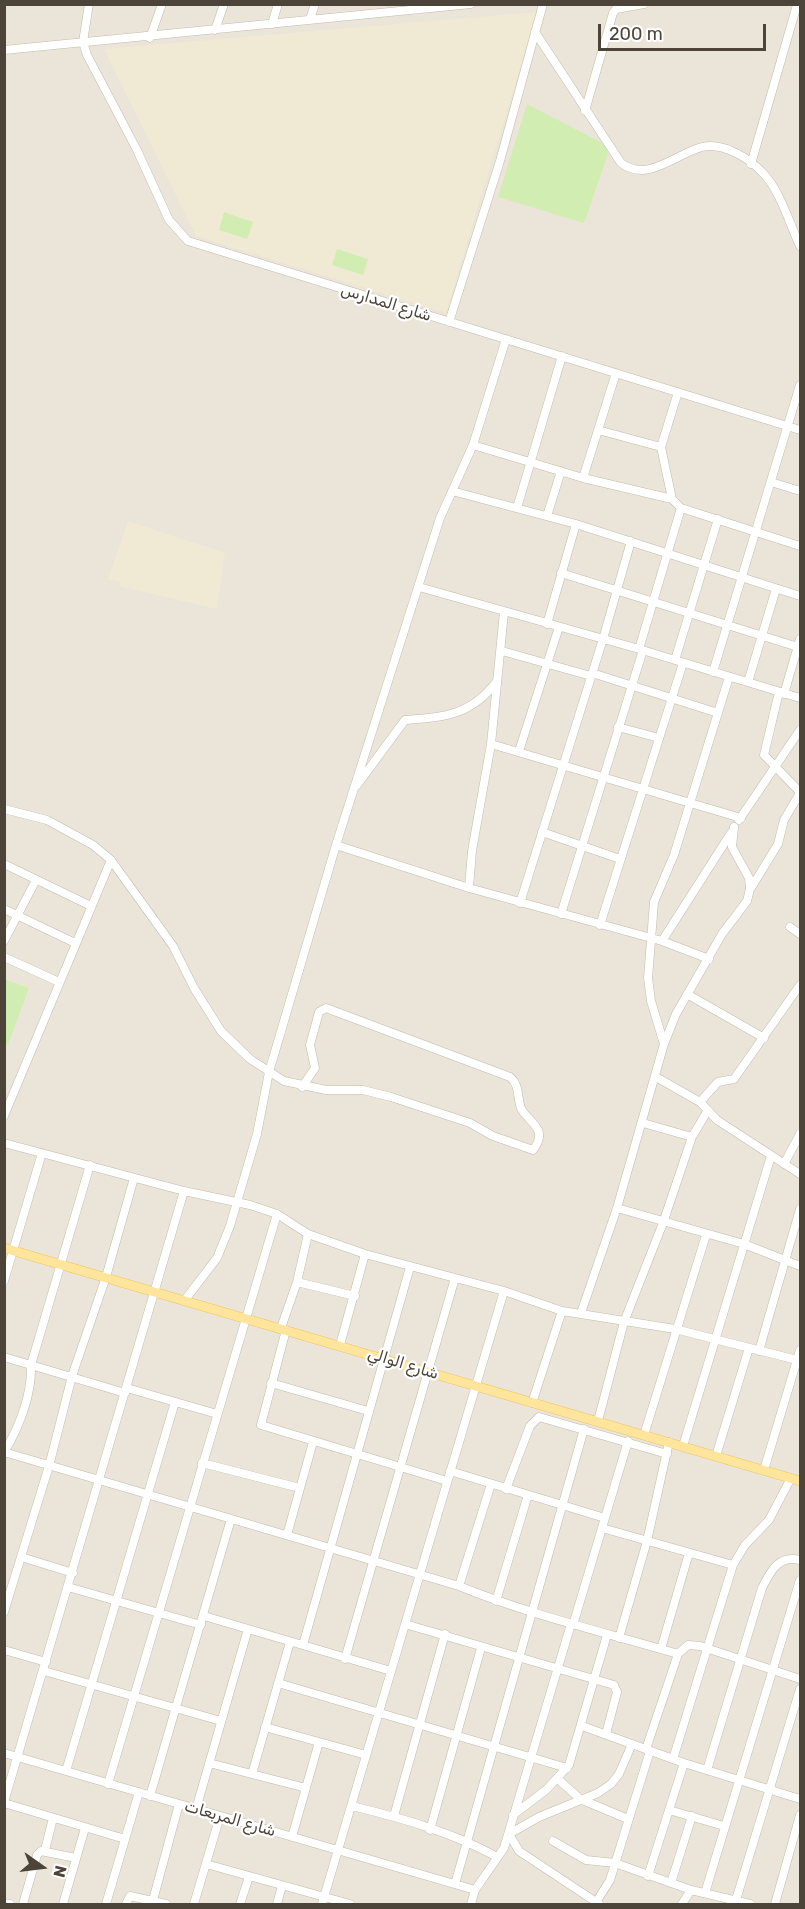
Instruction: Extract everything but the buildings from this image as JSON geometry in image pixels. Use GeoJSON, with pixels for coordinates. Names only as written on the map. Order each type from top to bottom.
{"type":"FeatureCollection","features":[{"type":"Feature","properties":{"kind":"main road","name":"شارع الوالي"},"geometry":{"type":"LineString","coordinates":[[9,1249],[598,1421],[644,1435],[668,1447],[683,1446],[796,1479]]}},
{"type":"Feature","properties":{"kind":"street"},"geometry":{"type":"LineString","coordinates":[[82,42],[89,4]]}},
{"type":"Feature","properties":{"kind":"street"},"geometry":{"type":"LineString","coordinates":[[150,38],[162,4]]}},
{"type":"Feature","properties":{"kind":"street"},"geometry":{"type":"LineString","coordinates":[[215,30],[224,4]]}},
{"type":"Feature","properties":{"kind":"street"},"geometry":{"type":"LineString","coordinates":[[272,24],[278,4]]}},
{"type":"Feature","properties":{"kind":"street"},"geometry":{"type":"LineString","coordinates":[[310,19],[315,4]]}},
{"type":"Feature","properties":{"kind":"street"},"geometry":{"type":"LineString","coordinates":[[351,15],[354,4]]}},
{"type":"Feature","properties":{"kind":"street"},"geometry":{"type":"LineString","coordinates":[[4,50],[150,38],[403,7],[471,4]]}},
{"type":"Feature","properties":{"kind":"street"},"geometry":{"type":"LineString","coordinates":[[449,322],[500,161],[543,4]]}},
{"type":"Feature","properties":{"kind":"street"},"geometry":{"type":"LineString","coordinates":[[585,111],[613,13],[616,9],[644,4]]}},
{"type":"Feature","properties":{"kind":"street"},"geometry":{"type":"LineString","coordinates":[[751,164],[797,5]]}},
{"type":"Feature","properties":{"kind":"street"},"geometry":{"type":"LineString","coordinates":[[536,32],[585,111],[621,163],[629,169],[639,171],[658,167],[702,147],[734,152],[751,164],[771,184],[801,246]]}},
{"type":"Feature","properties":{"kind":"street","name":"شارع المدارس"},"geometry":{"type":"LineString","coordinates":[[82,42],[169,220],[188,241],[801,430]]}},
{"type":"Feature","properties":{"kind":"street"},"geometry":{"type":"LineString","coordinates":[[184,1301],[217,1258],[236,1202],[257,1134],[269,1072],[336,845],[419,587],[452,491],[473,445],[506,339]]}},
{"type":"Feature","properties":{"kind":"street"},"geometry":{"type":"LineString","coordinates":[[517,508],[562,356]]}},
{"type":"Feature","properties":{"kind":"street"},"geometry":{"type":"LineString","coordinates":[[584,478],[616,373]]}},
{"type":"Feature","properties":{"kind":"street"},"geometry":{"type":"LineString","coordinates":[[713,672],[801,385]]}},
{"type":"Feature","properties":{"kind":"street"},"geometry":{"type":"LineString","coordinates":[[672,499],[661,447],[678,392]]}},
{"type":"Feature","properties":{"kind":"street"},"geometry":{"type":"LineString","coordinates":[[598,430],[661,447]]}},
{"type":"Feature","properties":{"kind":"street"},"geometry":{"type":"LineString","coordinates":[[473,445],[584,478],[672,499],[681,508],[801,546]]}},
{"type":"Feature","properties":{"kind":"street"},"geometry":{"type":"LineString","coordinates":[[547,516],[561,471]]}},
{"type":"Feature","properties":{"kind":"street"},"geometry":{"type":"LineString","coordinates":[[771,482],[801,491]]}},
{"type":"Feature","properties":{"kind":"street"},"geometry":{"type":"LineString","coordinates":[[452,491],[576,524],[801,596]]}},
{"type":"Feature","properties":{"kind":"street"},"geometry":{"type":"LineString","coordinates":[[561,914],[632,685],[653,602],[681,508]]}},
{"type":"Feature","properties":{"kind":"street"},"geometry":{"type":"LineString","coordinates":[[600,925],[672,699],[689,613],[718,519]]}},
{"type":"Feature","properties":{"kind":"street"},"geometry":{"type":"LineString","coordinates":[[547,624],[576,524]]}},
{"type":"Feature","properties":{"kind":"street"},"geometry":{"type":"LineString","coordinates":[[520,903],[603,639],[631,541]]}},
{"type":"Feature","properties":{"kind":"street"},"geometry":{"type":"LineString","coordinates":[[561,573],[727,625],[799,643],[764,751],[775,767],[801,792],[784,820],[778,844],[750,889],[747,901],[722,934],[687,994],[664,1044],[617,1208],[581,1313]]}},
{"type":"Feature","properties":{"kind":"street"},"geometry":{"type":"LineString","coordinates":[[419,587],[641,649],[801,698]]}},
{"type":"Feature","properties":{"kind":"street"},"geometry":{"type":"LineString","coordinates":[[747,682],[776,589]]}},
{"type":"Feature","properties":{"kind":"street"},"geometry":{"type":"LineString","coordinates":[[469,888],[471,851],[491,744],[502,651],[504,612]]}},
{"type":"Feature","properties":{"kind":"street"},"geometry":{"type":"LineString","coordinates":[[519,751],[559,627]]}},
{"type":"Feature","properties":{"kind":"street"},"geometry":{"type":"LineString","coordinates":[[502,651],[632,685],[718,713]]}},
{"type":"Feature","properties":{"kind":"street"},"geometry":{"type":"LineString","coordinates":[[664,1044],[651,1001],[649,939],[654,902],[674,855],[729,677]]}},
{"type":"Feature","properties":{"kind":"street"},"geometry":{"type":"LineString","coordinates":[[354,790],[405,720],[445,718],[484,695],[498,680]]}},
{"type":"Feature","properties":{"kind":"street"},"geometry":{"type":"LineString","coordinates":[[618,726],[659,738]]}},
{"type":"Feature","properties":{"kind":"street"},"geometry":{"type":"LineString","coordinates":[[662,942],[734,827],[801,730]]}},
{"type":"Feature","properties":{"kind":"street"},"geometry":{"type":"LineString","coordinates":[[491,744],[603,775],[741,818]]}},
{"type":"Feature","properties":{"kind":"street"},"geometry":{"type":"LineString","coordinates":[[4,809],[46,820],[93,845],[111,860],[173,946],[215,1023],[250,1059],[269,1072],[291,1085],[302,1087],[326,1090],[363,1090],[470,1123],[493,1136],[525,1148],[533,1150],[538,1144],[537,1129],[532,1119],[522,1111],[517,1089],[510,1077],[399,1033],[326,1008],[319,1012],[310,1045],[315,1068],[302,1087]]}},
{"type":"Feature","properties":{"kind":"street"},"geometry":{"type":"LineString","coordinates":[[734,827],[732,847],[746,868],[750,889]]}},
{"type":"Feature","properties":{"kind":"street"},"geometry":{"type":"LineString","coordinates":[[542,832],[620,860]]}},
{"type":"Feature","properties":{"kind":"street"},"geometry":{"type":"LineString","coordinates":[[336,845],[469,888],[662,942],[709,959]]}},
{"type":"Feature","properties":{"kind":"street"},"geometry":{"type":"LineString","coordinates":[[4,1116],[111,860]]}},
{"type":"Feature","properties":{"kind":"street"},"geometry":{"type":"LineString","coordinates":[[4,864],[91,906]]}},
{"type":"Feature","properties":{"kind":"street"},"geometry":{"type":"LineString","coordinates":[[4,941],[36,880]]}},
{"type":"Feature","properties":{"kind":"street"},"geometry":{"type":"LineString","coordinates":[[4,909],[75,944]]}},
{"type":"Feature","properties":{"kind":"street"},"geometry":{"type":"LineString","coordinates":[[790,927],[801,934]]}},
{"type":"Feature","properties":{"kind":"street"},"geometry":{"type":"LineString","coordinates":[[4,957],[59,982]]}},
{"type":"Feature","properties":{"kind":"street"},"geometry":{"type":"LineString","coordinates":[[700,1102],[718,1082],[734,1079],[801,985]]}},
{"type":"Feature","properties":{"kind":"street"},"geometry":{"type":"LineString","coordinates":[[687,994],[764,1038]]}},
{"type":"Feature","properties":{"kind":"street"},"geometry":{"type":"LineString","coordinates":[[656,1077],[700,1102],[717,1120],[801,1174]]}},
{"type":"Feature","properties":{"kind":"street"},"geometry":{"type":"LineString","coordinates":[[598,1421],[624,1322],[663,1223],[692,1137],[708,1110]]}},
{"type":"Feature","properties":{"kind":"street"},"geometry":{"type":"LineString","coordinates":[[643,1123],[692,1137]]}},
{"type":"Feature","properties":{"kind":"street"},"geometry":{"type":"LineString","coordinates":[[784,1164],[801,1134]]}},
{"type":"Feature","properties":{"kind":"street"},"geometry":{"type":"LineString","coordinates":[[4,1143],[277,1214],[308,1234],[365,1254],[504,1291],[562,1311],[675,1329],[759,1351],[798,1366]]}},
{"type":"Feature","properties":{"kind":"street"},"geometry":{"type":"LineString","coordinates":[[4,1281],[9,1249],[42,1153]]}},
{"type":"Feature","properties":{"kind":"street"},"geometry":{"type":"LineString","coordinates":[[683,1446],[771,1156]]}},
{"type":"Feature","properties":{"kind":"street"},"geometry":{"type":"LineString","coordinates":[[90,1165],[31,1365],[31,1378],[19,1423],[5,1453],[420,1574],[572,1625],[678,1654]]}},
{"type":"Feature","properties":{"kind":"street"},"geometry":{"type":"LineString","coordinates":[[4,1612],[49,1466],[72,1376],[106,1277],[134,1178]]}},
{"type":"Feature","properties":{"kind":"street"},"geometry":{"type":"LineString","coordinates":[[125,1839],[4,1802],[184,1191]]}},
{"type":"Feature","properties":{"kind":"street"},"geometry":{"type":"LineString","coordinates":[[617,1208],[663,1223],[744,1244],[801,1266]]}},
{"type":"Feature","properties":{"kind":"street"},"geometry":{"type":"LineString","coordinates":[[759,1351],[783,1260],[801,1209]]}},
{"type":"Feature","properties":{"kind":"street"},"geometry":{"type":"LineString","coordinates":[[108,1784],[277,1214]]}},
{"type":"Feature","properties":{"kind":"street"},"geometry":{"type":"LineString","coordinates":[[308,1234],[261,1425],[447,1481]]}},
{"type":"Feature","properties":{"kind":"street"},"geometry":{"type":"LineString","coordinates":[[644,1435],[706,1235]]}},
{"type":"Feature","properties":{"kind":"street"},"geometry":{"type":"LineString","coordinates":[[340,1346],[365,1254]]}},
{"type":"Feature","properties":{"kind":"street"},"geometry":{"type":"LineString","coordinates":[[303,1645],[410,1267]]}},
{"type":"Feature","properties":{"kind":"street"},"geometry":{"type":"LineString","coordinates":[[345,1659],[455,1278]]}},
{"type":"Feature","properties":{"kind":"street"},"geometry":{"type":"LineString","coordinates":[[297,1282],[355,1296]]}},
{"type":"Feature","properties":{"kind":"street"},"geometry":{"type":"LineString","coordinates":[[323,1901],[474,1385],[504,1291]]}},
{"type":"Feature","properties":{"kind":"street"},"geometry":{"type":"LineString","coordinates":[[532,1403],[562,1311]]}},
{"type":"Feature","properties":{"kind":"street"},"geometry":{"type":"LineString","coordinates":[[716,1456],[748,1348]]}},
{"type":"Feature","properties":{"kind":"street"},"geometry":{"type":"LineString","coordinates":[[764,1470],[798,1366],[801,1350]]}},
{"type":"Feature","properties":{"kind":"street"},"geometry":{"type":"LineString","coordinates":[[4,1357],[217,1414]]}},
{"type":"Feature","properties":{"kind":"street"},"geometry":{"type":"LineString","coordinates":[[271,1383],[368,1411]]}},
{"type":"Feature","properties":{"kind":"street"},"geometry":{"type":"LineString","coordinates":[[66,1771],[175,1402]]}},
{"type":"Feature","properties":{"kind":"street"},"geometry":{"type":"LineString","coordinates":[[506,1488],[518,1453],[534,1418],[539,1417],[628,1441],[668,1447],[647,1541],[620,1638]]}},
{"type":"Feature","properties":{"kind":"street"},"geometry":{"type":"LineString","coordinates":[[455,1884],[584,1429]]}},
{"type":"Feature","properties":{"kind":"street"},"geometry":{"type":"LineString","coordinates":[[471,1905],[475,1890],[497,1857],[508,1834],[628,1441]]}},
{"type":"Feature","properties":{"kind":"street"},"geometry":{"type":"LineString","coordinates":[[287,1536],[313,1442]]}},
{"type":"Feature","properties":{"kind":"street"},"geometry":{"type":"LineString","coordinates":[[202,1463],[300,1488]]}},
{"type":"Feature","properties":{"kind":"street"},"geometry":{"type":"LineString","coordinates":[[450,1471],[605,1518]]}},
{"type":"Feature","properties":{"kind":"street"},"geometry":{"type":"LineString","coordinates":[[673,1759],[733,1565],[745,1545],[769,1520],[796,1479]]}},
{"type":"Feature","properties":{"kind":"street"},"geometry":{"type":"LineString","coordinates":[[459,1586],[491,1484]]}},
{"type":"Feature","properties":{"kind":"street"},"geometry":{"type":"LineString","coordinates":[[496,1601],[528,1495]]}},
{"type":"Feature","properties":{"kind":"street"},"geometry":{"type":"LineString","coordinates":[[150,1796],[231,1519]]}},
{"type":"Feature","properties":{"kind":"street"},"geometry":{"type":"LineString","coordinates":[[602,1528],[733,1565]]}},
{"type":"Feature","properties":{"kind":"street"},"geometry":{"type":"LineString","coordinates":[[662,1649],[689,1553]]}},
{"type":"Feature","properties":{"kind":"street"},"geometry":{"type":"LineString","coordinates":[[21,1557],[73,1573]]}},
{"type":"Feature","properties":{"kind":"street"},"geometry":{"type":"LineString","coordinates":[[707,1770],[759,1596],[772,1569],[787,1559],[801,1560]]}},
{"type":"Feature","properties":{"kind":"street"},"geometry":{"type":"LineString","coordinates":[[4,1577],[15,1580]]}},
{"type":"Feature","properties":{"kind":"street"},"geometry":{"type":"LineString","coordinates":[[705,1893],[738,1779],[801,1580]]}},
{"type":"Feature","properties":{"kind":"street"},"geometry":{"type":"LineString","coordinates":[[69,1587],[201,1625]]}},
{"type":"Feature","properties":{"kind":"street"},"geometry":{"type":"LineString","coordinates":[[204,1616],[391,1671]]}},
{"type":"Feature","properties":{"kind":"street"},"geometry":{"type":"LineString","coordinates":[[405,1624],[445,1634],[482,1648],[593,1679],[616,1688],[606,1734]]}},
{"type":"Feature","properties":{"kind":"street"},"geometry":{"type":"LineString","coordinates":[[196,1809],[248,1629]]}},
{"type":"Feature","properties":{"kind":"street"},"geometry":{"type":"LineString","coordinates":[[394,1816],[445,1634]]}},
{"type":"Feature","properties":{"kind":"street"},"geometry":{"type":"LineString","coordinates":[[513,1815],[558,1779],[567,1768],[582,1726],[593,1679],[607,1635]]}},
{"type":"Feature","properties":{"kind":"street"},"geometry":{"type":"LineString","coordinates":[[252,1774],[290,1642]]}},
{"type":"Feature","properties":{"kind":"street"},"geometry":{"type":"LineString","coordinates":[[508,1834],[519,1851],[597,1904],[610,1880],[678,1654],[688,1645],[707,1648],[801,1679]]}},
{"type":"Feature","properties":{"kind":"street"},"geometry":{"type":"LineString","coordinates":[[430,1830],[482,1648]]}},
{"type":"Feature","properties":{"kind":"street"},"geometry":{"type":"LineString","coordinates":[[4,1650],[46,1662]]}},
{"type":"Feature","properties":{"kind":"street"},"geometry":{"type":"LineString","coordinates":[[44,1671],[221,1720]]}},
{"type":"Feature","properties":{"kind":"street"},"geometry":{"type":"LineString","coordinates":[[278,1683],[492,1748],[567,1768]]}},
{"type":"Feature","properties":{"kind":"street"},"geometry":{"type":"LineString","coordinates":[[736,1900],[801,1689]]}},
{"type":"Feature","properties":{"kind":"street"},"geometry":{"type":"LineString","coordinates":[[582,1726],[684,1763],[801,1799]]}},
{"type":"Feature","properties":{"kind":"street"},"geometry":{"type":"LineString","coordinates":[[265,1727],[366,1755]]}},
{"type":"Feature","properties":{"kind":"street"},"geometry":{"type":"LineString","coordinates":[[292,1837],[319,1742]]}},
{"type":"Feature","properties":{"kind":"street"},"geometry":{"type":"LineString","coordinates":[[508,1834],[580,1799],[598,1793],[619,1774],[632,1744]]}},
{"type":"Feature","properties":{"kind":"street","name":"شارع المربعات"},"geometry":{"type":"LineString","coordinates":[[4,1753],[475,1890]]}},
{"type":"Feature","properties":{"kind":"street"},"geometry":{"type":"LineString","coordinates":[[209,1763],[306,1788]]}},
{"type":"Feature","properties":{"kind":"street"},"geometry":{"type":"LineString","coordinates":[[648,1876],[684,1763]]}},
{"type":"Feature","properties":{"kind":"street"},"geometry":{"type":"LineString","coordinates":[[558,1779],[580,1799],[628,1819]]}},
{"type":"Feature","properties":{"kind":"street"},"geometry":{"type":"LineString","coordinates":[[106,1905],[139,1792]]}},
{"type":"Feature","properties":{"kind":"street"},"geometry":{"type":"LineString","coordinates":[[152,1903],[179,1804]]}},
{"type":"Feature","properties":{"kind":"street"},"geometry":{"type":"LineString","coordinates":[[352,1806],[394,1816],[430,1830],[466,1840],[497,1857]]}},
{"type":"Feature","properties":{"kind":"street"},"geometry":{"type":"LineString","coordinates":[[669,1810],[724,1826]]}},
{"type":"Feature","properties":{"kind":"street"},"geometry":{"type":"LineString","coordinates":[[774,1905],[801,1815]]}},
{"type":"Feature","properties":{"kind":"street"},"geometry":{"type":"LineString","coordinates":[[194,1905],[220,1816]]}},
{"type":"Feature","properties":{"kind":"street"},"geometry":{"type":"LineString","coordinates":[[671,1883],[692,1816]]}},
{"type":"Feature","properties":{"kind":"street"},"geometry":{"type":"LineString","coordinates":[[23,1905],[37,1855],[45,1850],[53,1818]]}},
{"type":"Feature","properties":{"kind":"street"},"geometry":{"type":"LineString","coordinates":[[63,1905],[85,1828]]}},
{"type":"Feature","properties":{"kind":"street"},"geometry":{"type":"LineString","coordinates":[[553,1841],[586,1860],[615,1863],[691,1890],[750,1905]]}},
{"type":"Feature","properties":{"kind":"street"},"geometry":{"type":"LineString","coordinates":[[45,1850],[76,1858]]}},
{"type":"Feature","properties":{"kind":"street"},"geometry":{"type":"LineString","coordinates":[[206,1864],[282,1886],[323,1901],[350,1905]]}},
{"type":"Feature","properties":{"kind":"street"},"geometry":{"type":"LineString","coordinates":[[240,1905],[249,1877]]}},
{"type":"Feature","properties":{"kind":"street"},"geometry":{"type":"LineString","coordinates":[[277,1905],[282,1886]]}},
{"type":"Feature","properties":{"kind":"street"},"geometry":{"type":"LineString","coordinates":[[682,1905],[691,1890]]}},
{"type":"Feature","properties":{"kind":"street"},"geometry":{"type":"LineString","coordinates":[[126,1905],[130,1896],[166,1905]]}},
{"type":"Feature","properties":{"kind":"street"},"geometry":{"type":"LineString","coordinates":[[4,1903],[10,1905]]}},
{"type":"Feature","properties":{"kind":"shaded area"},"geometry":{"type":"Polygon","coordinates":[[[5,5],[800,5],[800,1904],[5,1904],[5,5]]]}},
{"type":"Feature","properties":{"kind":"shaded area"},"geometry":{"type":"Polygon","coordinates":[[[537,12],[446,313],[196,236],[104,49],[537,12]]]}},
{"type":"Feature","properties":{"kind":"shaded area"},"geometry":{"type":"Polygon","coordinates":[[[128,521],[225,553],[217,609],[119,586],[121,582],[108,579],[128,521]]]}},
{"type":"Feature","properties":{"kind":"green space"},"geometry":{"type":"Polygon","coordinates":[[[527,104],[604,144],[608,154],[584,223],[498,197],[527,104]]]}},
{"type":"Feature","properties":{"kind":"green space"},"geometry":{"type":"Polygon","coordinates":[[[224,212],[253,222],[247,239],[219,230],[224,212]]]}},
{"type":"Feature","properties":{"kind":"green space"},"geometry":{"type":"Polygon","coordinates":[[[337,249],[368,259],[363,275],[332,265],[337,249]]]}},
{"type":"Feature","properties":{"kind":"green space"},"geometry":{"type":"Polygon","coordinates":[[[4,979],[29,988],[8,1045],[4,1043],[4,979]]]}}]}
